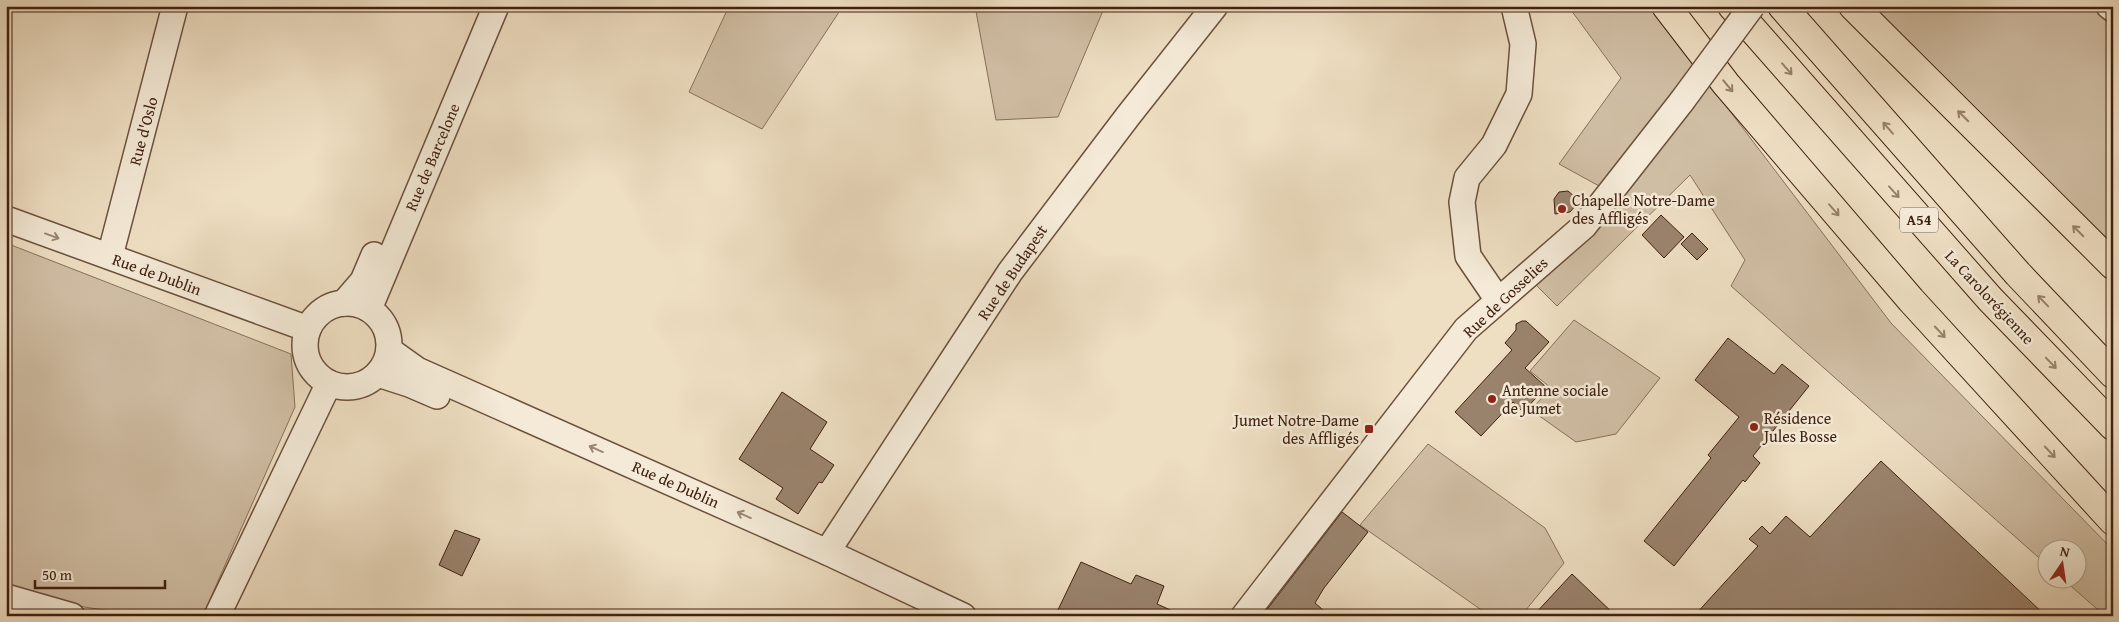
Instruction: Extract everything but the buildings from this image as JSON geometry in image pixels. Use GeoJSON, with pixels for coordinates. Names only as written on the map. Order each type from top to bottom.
{"type":"FeatureCollection","features":[{"type":"Feature","properties":{"kind":"highway"},"geometry":{"type":"LineString","coordinates":[[1666,6],[1726,84],[1911,300],[2113,521]]}},
{"type":"Feature","properties":{"kind":"highway","name":"La Carolorégienne"},"geometry":{"type":"LineString","coordinates":[[1732,6],[1990,299],[2113,426]]}},
{"type":"Feature","properties":{"kind":"highway","name":"A54"},"geometry":{"type":"LineString","coordinates":[[1782,6],[2018,274],[2113,374]]}},
{"type":"Feature","properties":{"kind":"highway"},"geometry":{"type":"LineString","coordinates":[[1853,6],[2113,265]]}},
{"type":"Feature","properties":{"kind":"street","name":"Rue d'Oslo"},"geometry":{"type":"LineString","coordinates":[[110,256],[175,6]]}},
{"type":"Feature","properties":{"kind":"street","name":"Rue de Barcelone"},"geometry":{"type":"LineString","coordinates":[[344,303],[364,282],[478,6]]}},
{"type":"Feature","properties":{"kind":"street","name":"Rue de Barcelone"},"geometry":{"type":"LineString","coordinates":[[369,309],[496,6]]}},
{"type":"Feature","properties":{"kind":"street","name":"Rue de Budapest"},"geometry":{"type":"LineString","coordinates":[[827,552],[1010,272],[1121,124],[1215,6]]}},
{"type":"Feature","properties":{"kind":"street"},"geometry":{"type":"LineString","coordinates":[[1498,300],[1468,256],[1462,202],[1467,178],[1494,145],[1520,94],[1523,44],[1514,6]]}},
{"type":"Feature","properties":{"kind":"street","name":"Rue de Gosselies"},"geometry":{"type":"LineString","coordinates":[[1244,616],[1466,329],[1584,226],[1682,101],[1752,6]]}},
{"type":"Feature","properties":{"kind":"street"},"geometry":{"type":"LineString","coordinates":[[2109,6],[2113,9]]}},
{"type":"Feature","properties":{"kind":"street","name":"Rue de Dublin"},"geometry":{"type":"LineString","coordinates":[[6,219],[308,329]]}},
{"type":"Feature","properties":{"kind":"street"},"geometry":{"type":"LineString","coordinates":[[344,303],[357,304],[369,309],[385,326],[389,338],[389,350],[384,367],[368,382],[355,387],[342,387],[330,383],[319,376],[308,361],[305,342],[308,329],[322,311],[332,305],[344,303]]}},
{"type":"Feature","properties":{"kind":"street","name":"Rue de Dublin"},"geometry":{"type":"LineString","coordinates":[[389,350],[417,370],[827,552],[963,616]]}},
{"type":"Feature","properties":{"kind":"street","name":"Rue de Dublin"},"geometry":{"type":"LineString","coordinates":[[378,374],[418,388],[930,616]]}},
{"type":"Feature","properties":{"kind":"street"},"geometry":{"type":"LineString","coordinates":[[217,616],[330,383]]}},
{"type":"Feature","properties":{"kind":"street"},"geometry":{"type":"LineString","coordinates":[[6,597],[72,616]]}},
{"type":"Feature","properties":{"kind":"shaded area"},"geometry":{"type":"Polygon","coordinates":[[[729,6],[843,6],[762,129],[689,92],[729,6]]]}},
{"type":"Feature","properties":{"kind":"shaded area"},"geometry":{"type":"Polygon","coordinates":[[[975,6],[1105,6],[1058,117],[996,120],[975,6]]]}},
{"type":"Feature","properties":{"kind":"shaded area"},"geometry":{"type":"Polygon","coordinates":[[[1568,6],[1650,6],[1891,323],[2113,550],[2113,616],[2105,616],[2075,590],[2086,590],[2086,540],[2036,540],[2036,555],[1731,286],[1745,260],[1690,175],[1557,306],[1527,276],[1610,192],[1559,164],[1621,78],[1568,6]]]}},
{"type":"Feature","properties":{"kind":"shaded area"},"geometry":{"type":"Polygon","coordinates":[[[1862,6],[2098,6],[2113,18],[2113,262],[1862,6]]]}},
{"type":"Feature","properties":{"kind":"shaded area"},"geometry":{"type":"Polygon","coordinates":[[[6,243],[291,354],[295,407],[203,615],[130,614],[6,595],[6,243]]]}},
{"type":"Feature","properties":{"kind":"shaded area"},"geometry":{"type":"Polygon","coordinates":[[[1574,320],[1660,378],[1616,434],[1576,442],[1531,410],[1551,388],[1530,371],[1574,320]]]}},
{"type":"Feature","properties":{"kind":"shaded area"},"geometry":{"type":"Polygon","coordinates":[[[1428,444],[1545,528],[1564,563],[1521,616],[1490,616],[1360,525],[1428,444]]]}},
{"type":"Feature","properties":{"kind":"place","name":"Chapelle Notre-Dame des Affligés"},"geometry":{"type":"Point","coordinates":[1562,209]}},
{"type":"Feature","properties":{"kind":"place","name":"Antenne sociale de Jumet"},"geometry":{"type":"Point","coordinates":[1492,399]}},
{"type":"Feature","properties":{"kind":"place","name":"Résidence Jules Bosse"},"geometry":{"type":"Point","coordinates":[1754,427]}},
{"type":"Feature","properties":{"kind":"place","name":"Jumet Notre-Dame des Affligés"},"geometry":{"type":"Point","coordinates":[1369,429]}}]}
